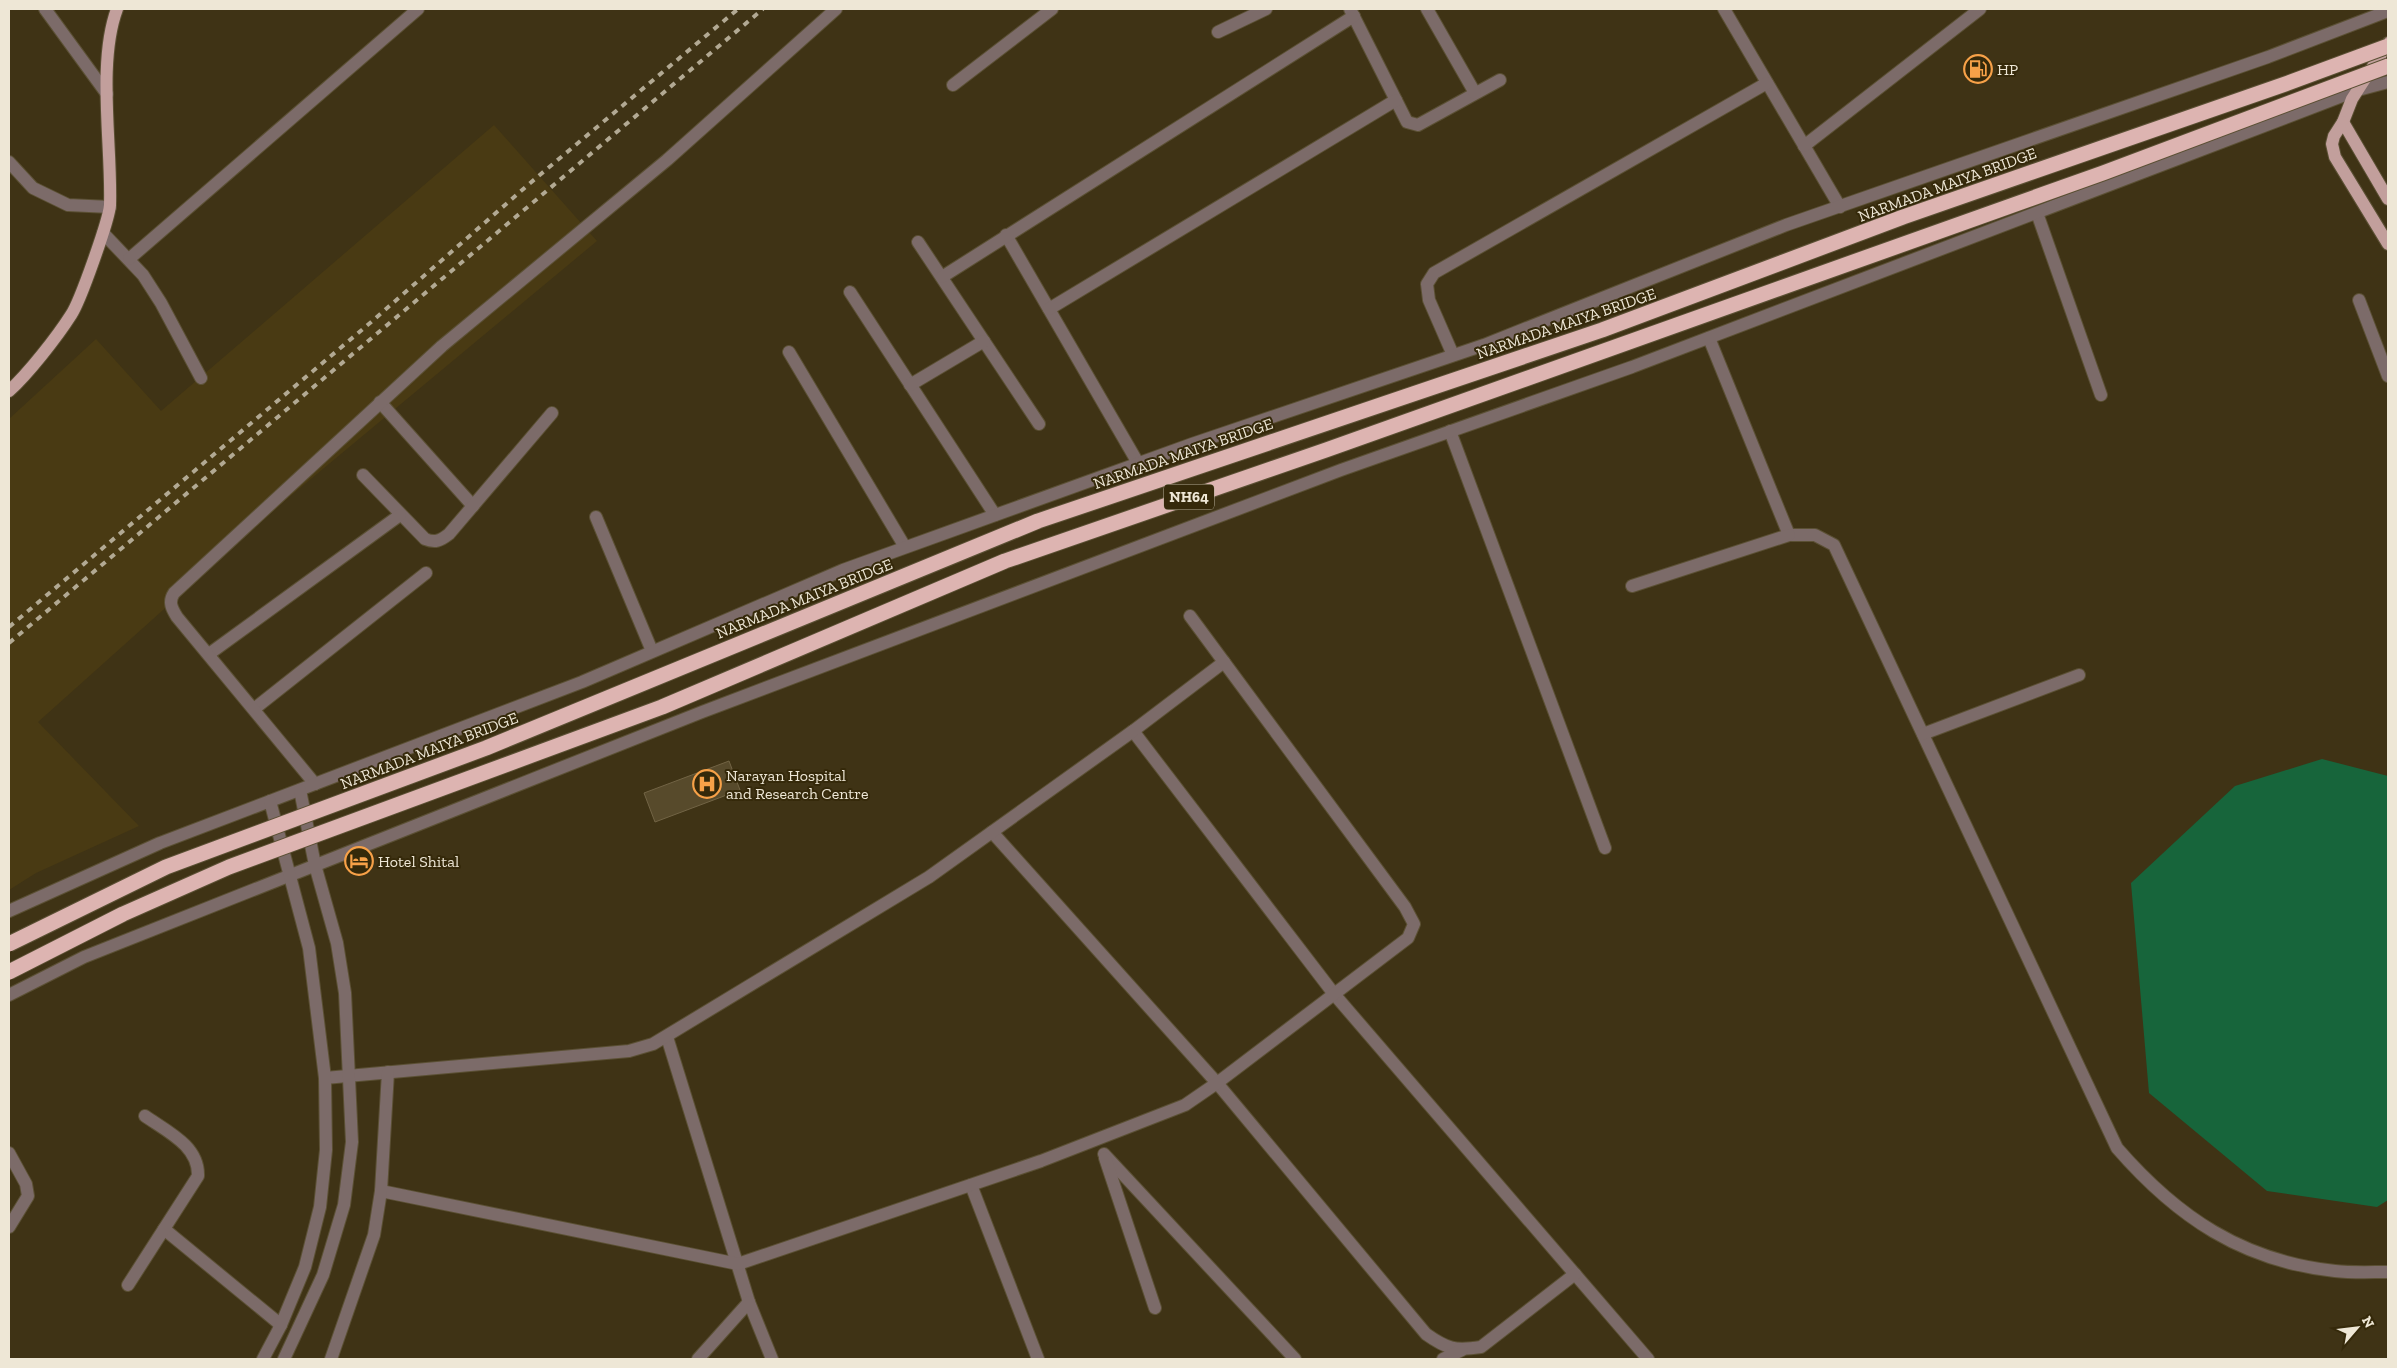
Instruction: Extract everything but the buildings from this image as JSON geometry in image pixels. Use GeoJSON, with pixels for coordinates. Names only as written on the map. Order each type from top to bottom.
{"type":"FeatureCollection","features":[{"type":"Feature","properties":{"kind":"highway","name":"NARMADA MAIYA BRIDGE"},"geometry":{"type":"LineString","coordinates":[[9,944],[166,867],[486,748],[1038,521],[1602,330],[1903,217],[2288,83],[2388,45]]}},
{"type":"Feature","properties":{"kind":"highway","name":"NH64"},"geometry":{"type":"LineString","coordinates":[[9,972],[123,914],[228,867],[662,707],[1005,561],[1335,446],[2103,173],[2388,66]]}},
{"type":"Feature","properties":{"kind":"main road"},"geometry":{"type":"LineString","coordinates":[[11,385],[73,314],[103,233],[110,207],[107,94],[112,23],[117,9]]}},
{"type":"Feature","properties":{"kind":"main road"},"geometry":{"type":"LineString","coordinates":[[2388,45],[2346,111],[2343,122],[2332,144],[2336,157],[2388,244]]}},
{"type":"Feature","properties":{"kind":"main road"},"geometry":{"type":"LineString","coordinates":[[2343,122],[2388,199]]}},
{"type":"Feature","properties":{"kind":"street"},"geometry":{"type":"LineString","coordinates":[[45,9],[107,94]]}},
{"type":"Feature","properties":{"kind":"street"},"geometry":{"type":"LineString","coordinates":[[129,260],[418,9]]}},
{"type":"Feature","properties":{"kind":"street"},"geometry":{"type":"LineString","coordinates":[[315,784],[172,610],[171,598],[174,592],[442,346],[667,160],[836,9]]}},
{"type":"Feature","properties":{"kind":"street"},"geometry":{"type":"LineString","coordinates":[[954,85],[1052,9]]}},
{"type":"Feature","properties":{"kind":"street"},"geometry":{"type":"LineString","coordinates":[[1218,32],[1266,9]]}},
{"type":"Feature","properties":{"kind":"street"},"geometry":{"type":"LineString","coordinates":[[1428,9],[1476,93]]}},
{"type":"Feature","properties":{"kind":"street"},"geometry":{"type":"LineString","coordinates":[[1724,9],[1840,207]]}},
{"type":"Feature","properties":{"kind":"street"},"geometry":{"type":"LineString","coordinates":[[1804,146],[1980,9]]}},
{"type":"Feature","properties":{"kind":"street"},"geometry":{"type":"LineString","coordinates":[[9,911],[160,843],[582,682],[843,570],[1138,463],[1453,355],[1786,226],[2268,57],[2388,11]]}},
{"type":"Feature","properties":{"kind":"street"},"geometry":{"type":"LineString","coordinates":[[942,277],[1352,12],[1407,122],[1418,125],[1500,80]]}},
{"type":"Feature","properties":{"kind":"street"},"geometry":{"type":"LineString","coordinates":[[9,995],[84,957],[702,712],[1341,470],[1709,338],[2358,90],[2388,82]]}},
{"type":"Feature","properties":{"kind":"street"},"geometry":{"type":"LineString","coordinates":[[1453,355],[1430,300],[1427,284],[1434,273],[1767,83]]}},
{"type":"Feature","properties":{"kind":"street"},"geometry":{"type":"LineString","coordinates":[[1049,309],[1396,100]]}},
{"type":"Feature","properties":{"kind":"street"},"geometry":{"type":"LineString","coordinates":[[9,162],[33,188],[68,205],[110,207]]}},
{"type":"Feature","properties":{"kind":"street"},"geometry":{"type":"LineString","coordinates":[[2037,213],[2101,395]]}},
{"type":"Feature","properties":{"kind":"street"},"geometry":{"type":"LineString","coordinates":[[103,233],[144,274],[201,378]]}},
{"type":"Feature","properties":{"kind":"street"},"geometry":{"type":"LineString","coordinates":[[1006,235],[1138,463]]}},
{"type":"Feature","properties":{"kind":"street"},"geometry":{"type":"LineString","coordinates":[[918,242],[1039,424]]}},
{"type":"Feature","properties":{"kind":"street"},"geometry":{"type":"LineString","coordinates":[[850,292],[995,514]]}},
{"type":"Feature","properties":{"kind":"street"},"geometry":{"type":"LineString","coordinates":[[2359,300],[2388,376]]}},
{"type":"Feature","properties":{"kind":"street"},"geometry":{"type":"LineString","coordinates":[[1709,338],[1789,535]]}},
{"type":"Feature","properties":{"kind":"street"},"geometry":{"type":"LineString","coordinates":[[910,385],[984,341]]}},
{"type":"Feature","properties":{"kind":"street"},"geometry":{"type":"LineString","coordinates":[[789,352],[904,548]]}},
{"type":"Feature","properties":{"kind":"street"},"geometry":{"type":"LineString","coordinates":[[380,402],[474,506]]}},
{"type":"Feature","properties":{"kind":"street"},"geometry":{"type":"LineString","coordinates":[[363,475],[425,539],[432,542],[440,541],[474,506],[552,414]]}},
{"type":"Feature","properties":{"kind":"street"},"geometry":{"type":"LineString","coordinates":[[1450,431],[1605,848]]}},
{"type":"Feature","properties":{"kind":"street"},"geometry":{"type":"LineString","coordinates":[[209,654],[400,515]]}},
{"type":"Feature","properties":{"kind":"street"},"geometry":{"type":"LineString","coordinates":[[596,517],[652,651]]}},
{"type":"Feature","properties":{"kind":"street"},"geometry":{"type":"LineString","coordinates":[[1632,586],[1789,535],[1815,535],[1834,545],[2117,1148],[2139,1174],[2168,1201],[2195,1221],[2234,1243],[2287,1263],[2335,1272],[2388,1272]]}},
{"type":"Feature","properties":{"kind":"street"},"geometry":{"type":"LineString","coordinates":[[254,709],[426,573]]}},
{"type":"Feature","properties":{"kind":"street"},"geometry":{"type":"LineString","coordinates":[[381,1191],[738,1264],[971,1185],[1099,1139],[1185,1105],[1217,1083],[1408,938],[1414,924],[1400,899],[1190,616]]}},
{"type":"Feature","properties":{"kind":"street"},"geometry":{"type":"LineString","coordinates":[[325,1078],[629,1051],[653,1044],[929,877],[1133,731],[1224,662]]}},
{"type":"Feature","properties":{"kind":"street"},"geometry":{"type":"LineString","coordinates":[[1923,734],[2079,675]]}},
{"type":"Feature","properties":{"kind":"street"},"geometry":{"type":"LineString","coordinates":[[1133,731],[1334,994],[1648,1359]]}},
{"type":"Feature","properties":{"kind":"street"},"geometry":{"type":"LineString","coordinates":[[284,1359],[323,1275],[344,1205],[352,1142],[345,993],[328,904],[315,865],[300,790]]}},
{"type":"Feature","properties":{"kind":"street"},"geometry":{"type":"LineString","coordinates":[[263,1359],[281,1325],[305,1267],[320,1207],[326,1150],[325,1078],[309,948],[288,875],[270,801]]}},
{"type":"Feature","properties":{"kind":"street"},"geometry":{"type":"LineString","coordinates":[[992,832],[1217,1083],[1426,1334],[1444,1347],[1462,1350]]}},
{"type":"Feature","properties":{"kind":"street"},"geometry":{"type":"LineString","coordinates":[[667,1037],[749,1302],[772,1359]]}},
{"type":"Feature","properties":{"kind":"street"},"geometry":{"type":"LineString","coordinates":[[331,1359],[374,1235],[381,1191],[388,1072]]}},
{"type":"Feature","properties":{"kind":"street"},"geometry":{"type":"LineString","coordinates":[[128,1285],[198,1176],[199,1166],[191,1149],[145,1116]]}},
{"type":"Feature","properties":{"kind":"street"},"geometry":{"type":"LineString","coordinates":[[1099,1139],[1155,1308]]}},
{"type":"Feature","properties":{"kind":"street"},"geometry":{"type":"LineString","coordinates":[[9,1152],[26,1184],[28,1196],[9,1226]]}},
{"type":"Feature","properties":{"kind":"street"},"geometry":{"type":"LineString","coordinates":[[1104,1154],[1294,1359]]}},
{"type":"Feature","properties":{"kind":"street"},"geometry":{"type":"LineString","coordinates":[[971,1185],[1038,1359]]}},
{"type":"Feature","properties":{"kind":"street"},"geometry":{"type":"LineString","coordinates":[[164,1229],[281,1325]]}},
{"type":"Feature","properties":{"kind":"street"},"geometry":{"type":"LineString","coordinates":[[1443,1359],[1462,1350],[1481,1347],[1575,1274]]}},
{"type":"Feature","properties":{"kind":"street"},"geometry":{"type":"LineString","coordinates":[[698,1359],[749,1302]]}},
{"type":"Feature","properties":{"kind":"shaded area"},"geometry":{"type":"Polygon","coordinates":[[[494,125],[597,241],[288,498],[38,722],[139,826],[36,873],[9,890],[9,419],[96,339],[161,411],[494,125]]]}},
{"type":"Feature","properties":{"kind":"green space"},"geometry":{"type":"Polygon","coordinates":[[[2322,759],[2388,776],[2388,1200],[2377,1207],[2267,1191],[2149,1093],[2131,883],[2235,786],[2322,759]]]}},
{"type":"Feature","properties":{"kind":"railway"},"geometry":{"type":"LineString","coordinates":[[9,627],[370,323],[529,184],[738,9]]}},
{"type":"Feature","properties":{"kind":"railway"},"geometry":{"type":"LineString","coordinates":[[9,643],[763,9]]}},
{"type":"Feature","properties":{"kind":"place","name":"HP"},"geometry":{"type":"Point","coordinates":[1978,69]}},
{"type":"Feature","properties":{"kind":"place","name":"Narayan Hospital and Research Centre"},"geometry":{"type":"Point","coordinates":[707,784]}},
{"type":"Feature","properties":{"kind":"place","name":"Hotel Shital"},"geometry":{"type":"Point","coordinates":[359,861]}}]}
